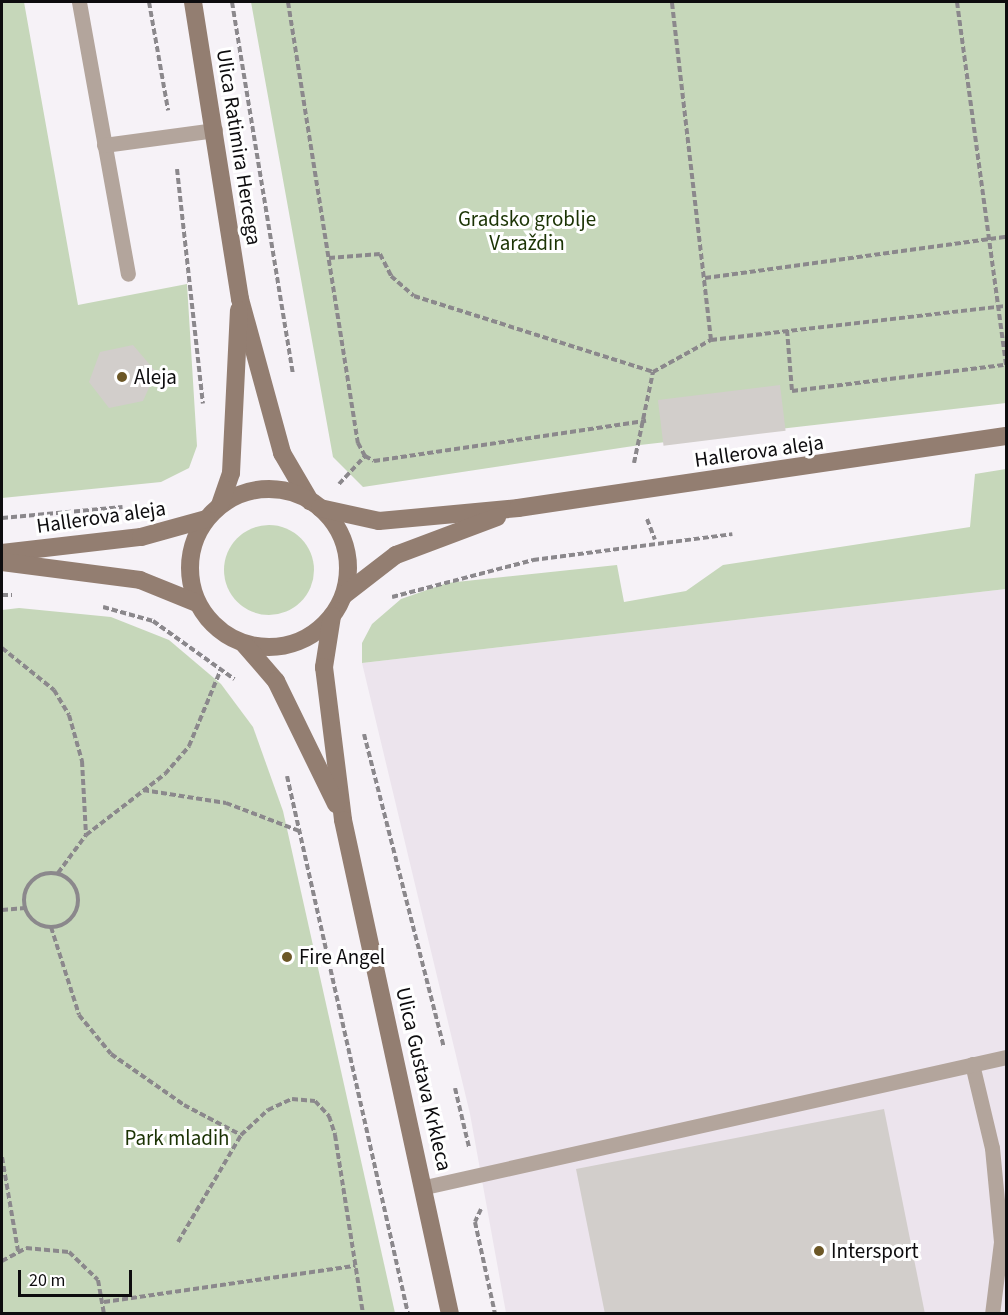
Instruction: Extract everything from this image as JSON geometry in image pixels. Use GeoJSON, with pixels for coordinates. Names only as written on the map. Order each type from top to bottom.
{"type":"FeatureCollection","features":[{"type":"Feature","properties":{"kind":"main road","name":"Ulica Ratimira Hercega"},"geometry":{"type":"LineString","coordinates":[[193,2],[240,299],[282,453],[315,504]]}},
{"type":"Feature","properties":{"kind":"main road","name":"Ulica Ratimira Hercega"},"geometry":{"type":"LineString","coordinates":[[220,505],[231,473],[240,299]]}},
{"type":"Feature","properties":{"kind":"main road","name":"Hallerova aleja"},"geometry":{"type":"LineString","coordinates":[[315,504],[379,521],[518,508],[1006,436]]}},
{"type":"Feature","properties":{"kind":"main road"},"geometry":{"type":"LineString","coordinates":[[265,489],[315,504],[346,547],[344,595],[332,616],[292,644],[244,644],[225,635],[197,603],[189,560],[206,519],[220,505],[265,489]]}},
{"type":"Feature","properties":{"kind":"main road","name":"Hallerova aleja"},"geometry":{"type":"LineString","coordinates":[[344,595],[396,555],[518,508]]}},
{"type":"Feature","properties":{"kind":"main road","name":"Hallerova aleja"},"geometry":{"type":"LineString","coordinates":[[2,553],[141,537],[206,519]]}},
{"type":"Feature","properties":{"kind":"main road","name":"Hallerova aleja"},"geometry":{"type":"LineString","coordinates":[[2,562],[140,579],[197,603]]}},
{"type":"Feature","properties":{"kind":"main road","name":"Ulica Gustava Krkleca"},"geometry":{"type":"LineString","coordinates":[[332,616],[324,668],[343,820],[425,1187],[450,1314]]}},
{"type":"Feature","properties":{"kind":"main road","name":"Ulica Gustava Krkleca"},"geometry":{"type":"LineString","coordinates":[[244,644],[276,681],[343,820]]}},
{"type":"Feature","properties":{"kind":"lane"},"geometry":{"type":"LineString","coordinates":[[79,2],[128,274]]}},
{"type":"Feature","properties":{"kind":"lane"},"geometry":{"type":"LineString","coordinates":[[104,145],[215,130]]}},
{"type":"Feature","properties":{"kind":"lane"},"geometry":{"type":"LineString","coordinates":[[425,1187],[1006,1057]]}},
{"type":"Feature","properties":{"kind":"lane"},"geometry":{"type":"LineString","coordinates":[[972,1064],[999,1146],[1004,1241],[992,1314]]}},
{"type":"Feature","properties":{"kind":"path"},"geometry":{"type":"LineString","coordinates":[[149,2],[169,115]]}},
{"type":"Feature","properties":{"kind":"path"},"geometry":{"type":"LineString","coordinates":[[232,2],[295,387]]}},
{"type":"Feature","properties":{"kind":"path"},"geometry":{"type":"LineString","coordinates":[[288,2],[329,258],[365,456]]}},
{"type":"Feature","properties":{"kind":"path"},"geometry":{"type":"LineString","coordinates":[[672,2],[711,340]]}},
{"type":"Feature","properties":{"kind":"path"},"geometry":{"type":"LineString","coordinates":[[787,330],[792,391],[1005,365],[986,240],[957,2]]}},
{"type":"Feature","properties":{"kind":"path"},"geometry":{"type":"LineString","coordinates":[[177,169],[204,412]]}},
{"type":"Feature","properties":{"kind":"path"},"geometry":{"type":"LineString","coordinates":[[705,278],[1006,237]]}},
{"type":"Feature","properties":{"kind":"path"},"geometry":{"type":"LineString","coordinates":[[329,258],[380,254],[391,276],[414,296],[653,372],[711,340],[1006,306]]}},
{"type":"Feature","properties":{"kind":"path"},"geometry":{"type":"LineString","coordinates":[[634,464],[646,421],[653,372]]}},
{"type":"Feature","properties":{"kind":"path"},"geometry":{"type":"LineString","coordinates":[[365,456],[374,461],[646,421]]}},
{"type":"Feature","properties":{"kind":"path"},"geometry":{"type":"LineString","coordinates":[[333,490],[365,456]]}},
{"type":"Feature","properties":{"kind":"path"},"geometry":{"type":"LineString","coordinates":[[2,518],[130,507]]}},
{"type":"Feature","properties":{"kind":"path"},"geometry":{"type":"LineString","coordinates":[[643,510],[655,540]]}},
{"type":"Feature","properties":{"kind":"path"},"geometry":{"type":"LineString","coordinates":[[385,600],[405,590],[533,560],[655,540],[732,534]]}},
{"type":"Feature","properties":{"kind":"path"},"geometry":{"type":"LineString","coordinates":[[2,595],[16,595]]}},
{"type":"Feature","properties":{"kind":"path"},"geometry":{"type":"LineString","coordinates":[[91,606],[153,621],[244,686]]}},
{"type":"Feature","properties":{"kind":"path"},"geometry":{"type":"LineString","coordinates":[[2,648],[54,690],[69,715],[82,761],[86,836]]}},
{"type":"Feature","properties":{"kind":"path"},"geometry":{"type":"LineString","coordinates":[[58,873],[72,882],[78,907],[68,922],[51,927],[35,922],[25,908],[31,881],[58,873],[86,836],[143,790],[189,746],[220,669]]}},
{"type":"Feature","properties":{"kind":"path"},"geometry":{"type":"LineString","coordinates":[[362,725],[444,1047]]}},
{"type":"Feature","properties":{"kind":"path"},"geometry":{"type":"LineString","coordinates":[[286,771],[302,832],[408,1314]]}},
{"type":"Feature","properties":{"kind":"path"},"geometry":{"type":"LineString","coordinates":[[143,790],[226,803],[302,832]]}},
{"type":"Feature","properties":{"kind":"path"},"geometry":{"type":"LineString","coordinates":[[2,910],[25,908]]}},
{"type":"Feature","properties":{"kind":"path"},"geometry":{"type":"LineString","coordinates":[[51,927],[80,1015],[111,1054],[184,1106],[241,1135]]}},
{"type":"Feature","properties":{"kind":"path"},"geometry":{"type":"LineString","coordinates":[[455,1088],[468,1148]]}},
{"type":"Feature","properties":{"kind":"path"},"geometry":{"type":"LineString","coordinates":[[178,1242],[241,1135],[268,1110],[292,1099],[315,1101],[330,1116],[363,1314]]}},
{"type":"Feature","properties":{"kind":"path"},"geometry":{"type":"LineString","coordinates":[[2,1157],[18,1251]]}},
{"type":"Feature","properties":{"kind":"path"},"geometry":{"type":"LineString","coordinates":[[482,1209],[476,1222],[495,1314]]}},
{"type":"Feature","properties":{"kind":"path"},"geometry":{"type":"LineString","coordinates":[[2,1261],[18,1251],[48,1246],[69,1252],[98,1280],[105,1302],[104,1314]]}},
{"type":"Feature","properties":{"kind":"path"},"geometry":{"type":"LineString","coordinates":[[396,1254],[404,1252]]}},
{"type":"Feature","properties":{"kind":"path"},"geometry":{"type":"LineString","coordinates":[[105,1302],[355,1266]]}},
{"type":"Feature","properties":{"kind":"shaded area"},"geometry":{"type":"Polygon","coordinates":[[[1006,589],[1006,1313],[506,1313],[470,1114],[362,663],[1006,589]]]}},
{"type":"Feature","properties":{"kind":"green space"},"geometry":{"type":"Polygon","coordinates":[[[2,2],[24,2],[78,305],[187,284],[197,446],[189,468],[161,482],[2,498],[2,2]]]}},
{"type":"Feature","properties":{"kind":"green space","name":"Gradsko groblje Varaždin"},"geometry":{"type":"Polygon","coordinates":[[[251,2],[1006,2],[1006,403],[640,445],[363,487],[333,457],[251,2]]]}},
{"type":"Feature","properties":{"kind":"green space"},"geometry":{"type":"Polygon","coordinates":[[[1006,469],[1006,589],[362,663],[362,643],[372,624],[401,599],[447,583],[617,565],[624,602],[686,591],[723,565],[970,527],[975,474],[1006,469]]]}},
{"type":"Feature","properties":{"kind":"green space"},"geometry":{"type":"Polygon","coordinates":[[[260,525],[278,525],[294,532],[307,545],[314,561],[314,579],[307,595],[294,608],[278,615],[260,615],[244,608],[231,595],[224,579],[224,561],[231,545],[244,532],[260,525]]]}},
{"type":"Feature","properties":{"kind":"green space","name":"Park mladih"},"geometry":{"type":"Polygon","coordinates":[[[19,608],[111,617],[169,640],[221,684],[253,727],[283,811],[395,1313],[2,1313],[2,610],[19,608]]]}},
{"type":"Feature","properties":{"kind":"building","name":"Aleja"},"geometry":{"type":"Polygon","coordinates":[[[133,345],[156,372],[143,401],[109,408],[89,382],[100,352],[133,345]]]}},
{"type":"Feature","properties":{"kind":"building"},"geometry":{"type":"Polygon","coordinates":[[[780,385],[786,431],[664,446],[658,400],[780,385]]]}},
{"type":"Feature","properties":{"kind":"building"},"geometry":{"type":"Polygon","coordinates":[[[884,1109],[925,1314],[605,1314],[576,1169],[884,1109]]]}},
{"type":"Feature","properties":{"kind":"place","name":"Aleja"},"geometry":{"type":"Point","coordinates":[122,377]}},
{"type":"Feature","properties":{"kind":"place","name":"Fire Angel"},"geometry":{"type":"Point","coordinates":[287,957]}},
{"type":"Feature","properties":{"kind":"place","name":"Intersport"},"geometry":{"type":"Point","coordinates":[819,1251]}}]}
